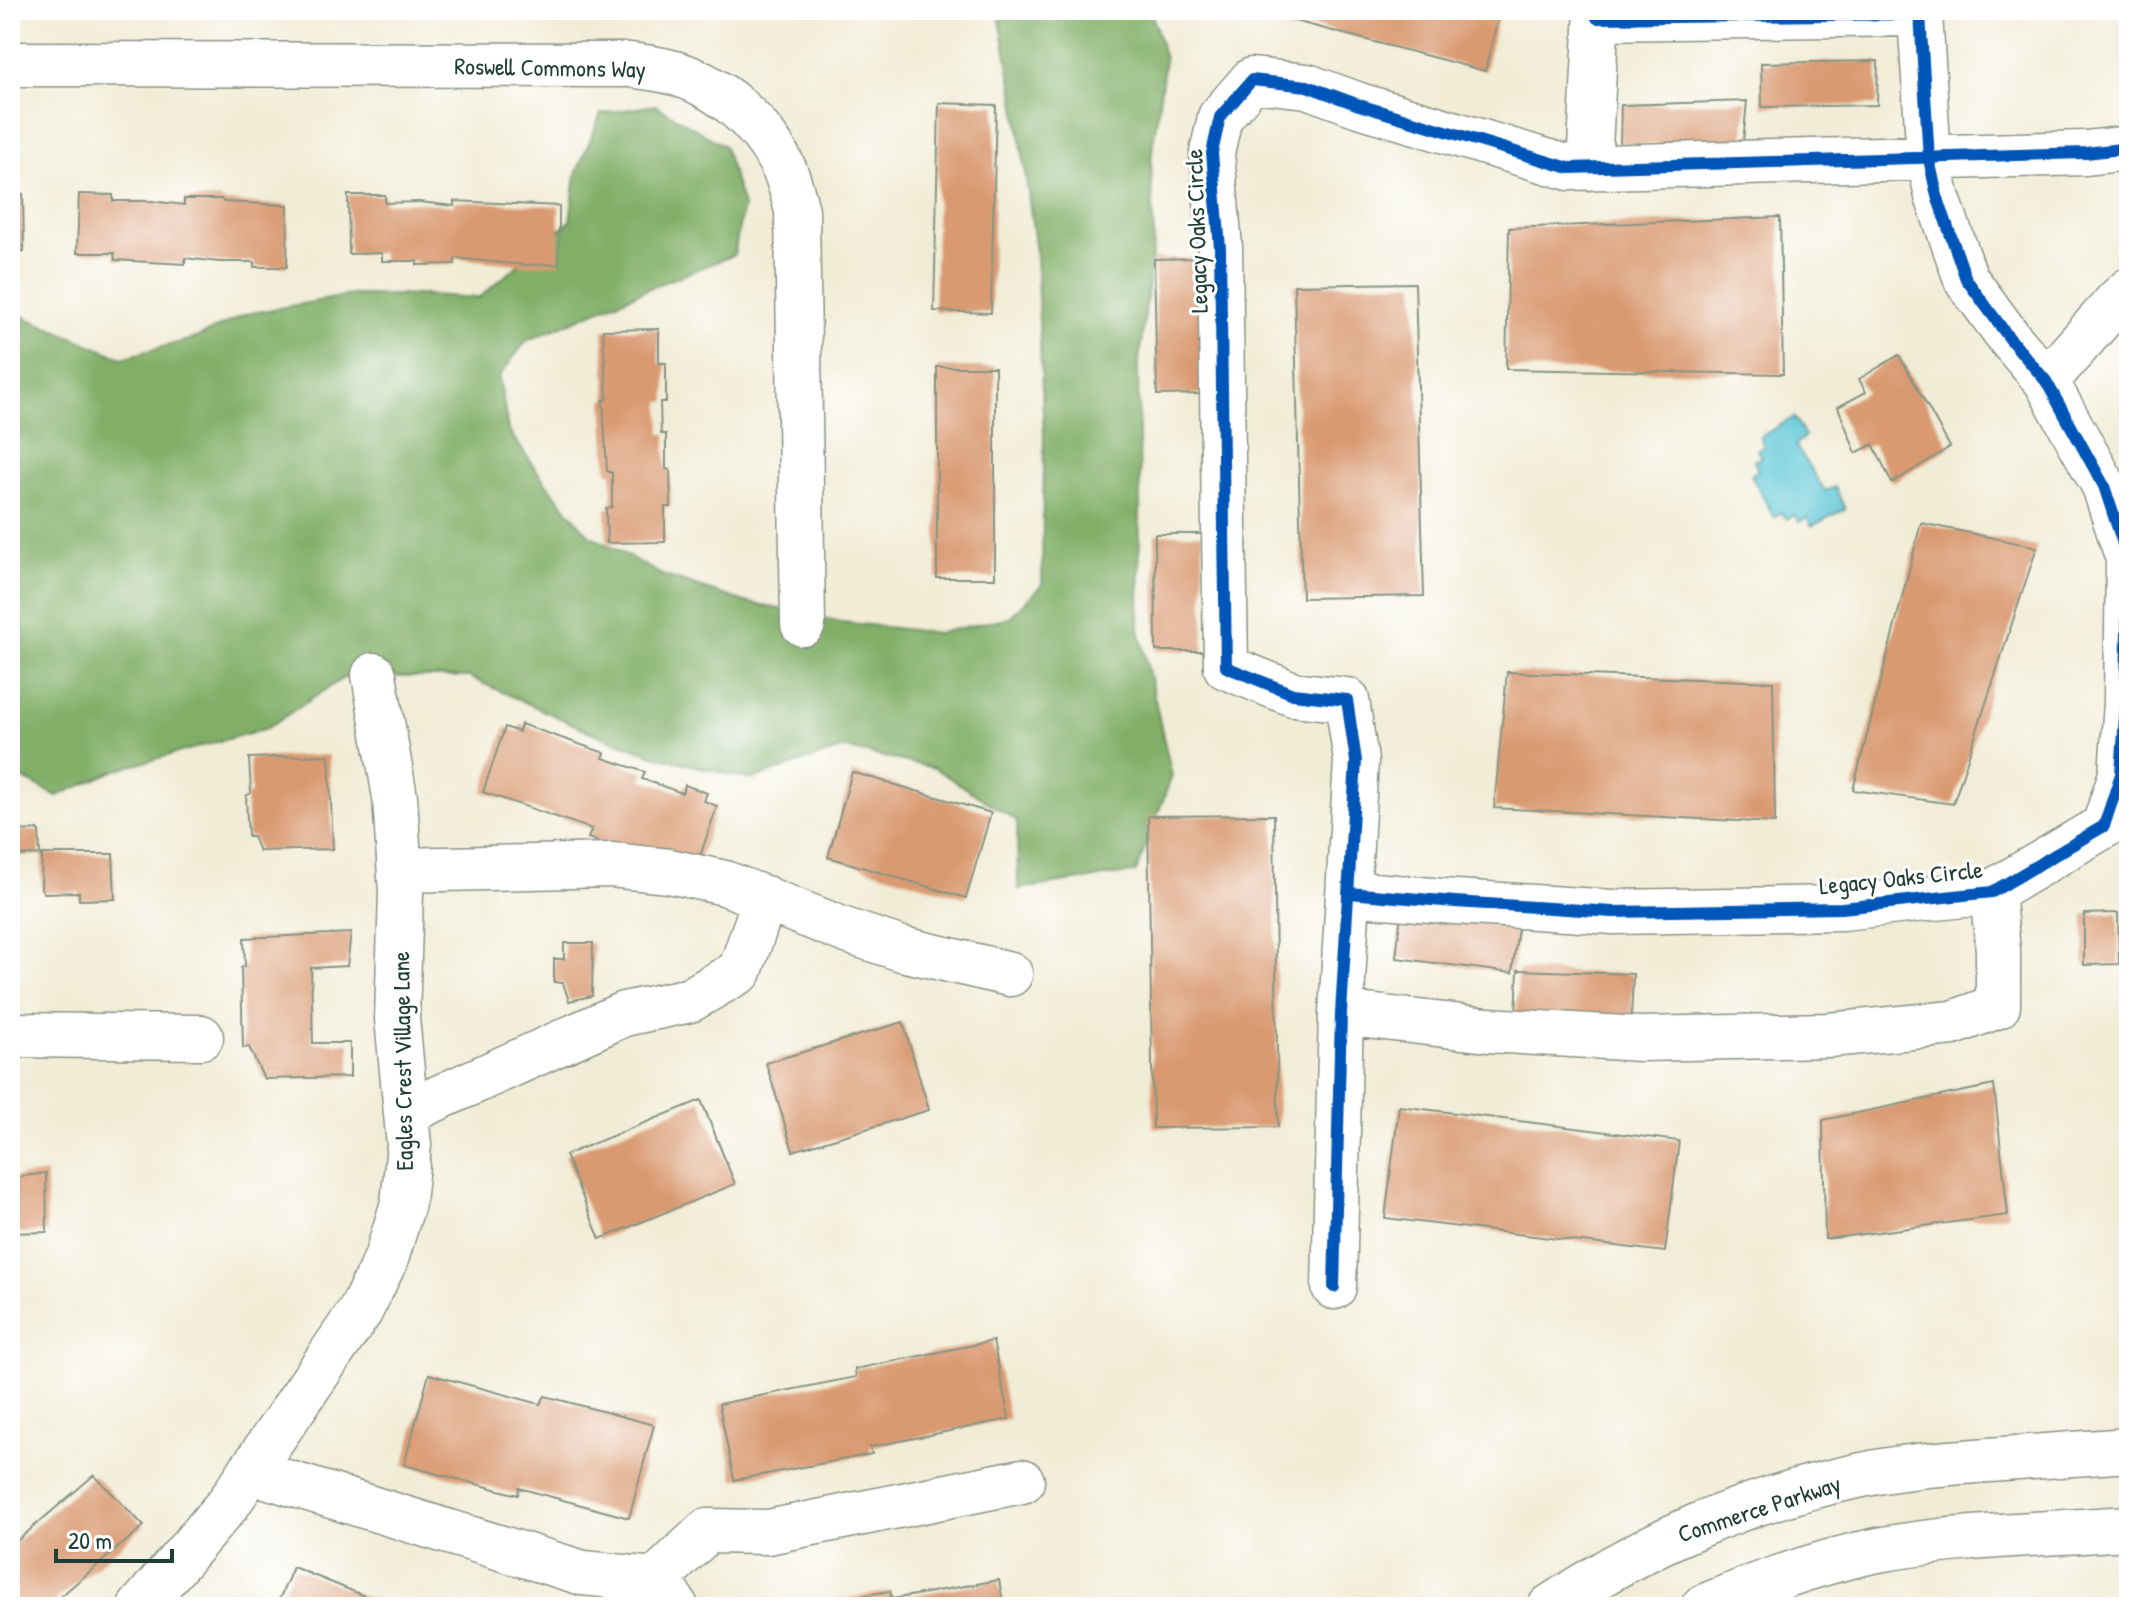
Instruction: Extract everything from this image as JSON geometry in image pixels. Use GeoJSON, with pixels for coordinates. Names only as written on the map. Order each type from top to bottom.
{"type":"FeatureCollection","features":[{"type":"Feature","properties":{"kind":"street"},"geometry":{"type":"LineString","coordinates":[[1589,168],[1597,14],[1920,14],[1929,159]]}},
{"type":"Feature","properties":{"kind":"street","name":"Roswell Commons Way"},"geometry":{"type":"LineString","coordinates":[[10,64],[630,65],[670,72],[709,88],[739,109],[764,135],[785,170],[797,210],[803,624]]}},
{"type":"Feature","properties":{"kind":"street","name":"Legacy Oaks Circle"},"geometry":{"type":"LineString","coordinates":[[1992,892],[1998,950],[1998,1006],[1953,1023],[1829,1035],[1641,1039],[1488,1030],[1341,1013],[1356,761],[1347,700],[1293,694],[1226,667],[1220,248],[1212,153],[1220,117],[1252,80],[1307,86],[1359,105],[1569,168],[1929,159],[2086,153],[2129,148]]}},
{"type":"Feature","properties":{"kind":"street","name":"Legacy Oaks Circle"},"geometry":{"type":"LineString","coordinates":[[1349,893],[1613,912],[1842,908],[1992,892],[2116,828],[2126,702],[2128,559],[2104,486],[2046,381],[2010,339],[1966,279],[1937,196],[1929,159]]}},
{"type":"Feature","properties":{"kind":"street"},"geometry":{"type":"LineString","coordinates":[[2046,381],[2129,290]]}},
{"type":"Feature","properties":{"kind":"street","name":"Eagles Crest Village Lane"},"geometry":{"type":"LineString","coordinates":[[140,1607],[228,1504],[361,1310],[386,1259],[403,1203],[409,1145],[397,1018],[400,870],[395,797],[374,675]]}},
{"type":"Feature","properties":{"kind":"street"},"geometry":{"type":"LineString","coordinates":[[400,870],[611,865],[669,871],[725,883],[902,949],[1010,974]]}},
{"type":"Feature","properties":{"kind":"street"},"geometry":{"type":"LineString","coordinates":[[407,1112],[624,1014],[690,1000],[740,971],[765,898]]}},
{"type":"Feature","properties":{"kind":"street"},"geometry":{"type":"LineString","coordinates":[[1334,1287],[1341,1013]]}},
{"type":"Feature","properties":{"kind":"street"},"geometry":{"type":"LineString","coordinates":[[10,1035],[201,1037]]}},
{"type":"Feature","properties":{"kind":"street","name":"Commerce Parkway"},"geometry":{"type":"LineString","coordinates":[[1550,1607],[1588,1581],[1656,1543],[1726,1513],[1796,1490],[1864,1474],[1937,1464],[2129,1450]]}},
{"type":"Feature","properties":{"kind":"street"},"geometry":{"type":"LineString","coordinates":[[250,1471],[583,1573],[666,1593],[707,1531],[768,1532],[1022,1481]]}},
{"type":"Feature","properties":{"kind":"street"},"geometry":{"type":"LineString","coordinates":[[1703,1607],[1753,1586],[1817,1565],[1878,1550],[1946,1541],[2129,1528]]}},
{"type":"Feature","properties":{"kind":"green space"},"geometry":{"type":"Polygon","coordinates":[[[998,10],[1151,10],[1165,59],[1151,160],[1154,241],[1138,369],[1139,629],[1172,776],[1136,872],[1018,889],[1017,821],[934,768],[844,748],[751,780],[653,755],[595,734],[469,677],[345,677],[267,728],[116,770],[57,796],[10,772],[10,317],[22,316],[122,358],[196,338],[246,314],[351,295],[479,298],[570,221],[576,174],[601,114],[655,105],[724,146],[743,206],[734,255],[526,341],[499,377],[508,430],[588,534],[662,575],[745,602],[842,622],[938,633],[1010,617],[1042,585],[1044,436],[1036,252],[1016,105],[998,10]]]}},
{"type":"Feature","properties":{"kind":"water"},"geometry":{"type":"Polygon","coordinates":[[[1794,417],[1805,436],[1795,445],[1825,491],[1835,487],[1845,509],[1812,526],[1807,518],[1799,522],[1795,515],[1787,519],[1781,512],[1774,517],[1751,475],[1758,470],[1754,461],[1761,457],[1757,450],[1764,446],[1760,437],[1794,417]]]}},
{"type":"Feature","properties":{"kind":"building"},"geometry":{"type":"Polygon","coordinates":[[[1253,10],[1500,10],[1485,71],[1253,10]]]}},
{"type":"Feature","properties":{"kind":"building"},"geometry":{"type":"Polygon","coordinates":[[[1878,61],[1877,105],[1762,107],[1761,63],[1878,61]]]}},
{"type":"Feature","properties":{"kind":"building"},"geometry":{"type":"Polygon","coordinates":[[[1747,101],[1743,143],[1620,145],[1621,105],[1747,101]]]}},
{"type":"Feature","properties":{"kind":"building"},"geometry":{"type":"Polygon","coordinates":[[[939,103],[996,105],[991,313],[934,311],[939,103]]]}},
{"type":"Feature","properties":{"kind":"building"},"geometry":{"type":"Polygon","coordinates":[[[10,194],[23,194],[24,251],[10,252],[10,194]]]}},
{"type":"Feature","properties":{"kind":"building"},"geometry":{"type":"Polygon","coordinates":[[[79,194],[113,195],[113,201],[184,205],[184,199],[221,199],[224,202],[288,205],[287,267],[254,267],[254,262],[185,258],[185,264],[115,260],[114,253],[77,253],[79,194]]]}},
{"type":"Feature","properties":{"kind":"building"},"geometry":{"type":"Polygon","coordinates":[[[348,195],[385,195],[385,203],[419,202],[454,206],[454,201],[559,206],[559,264],[525,265],[455,258],[455,264],[417,265],[417,261],[382,261],[382,253],[349,254],[348,195]]]}},
{"type":"Feature","properties":{"kind":"building"},"geometry":{"type":"Polygon","coordinates":[[[1780,217],[1783,374],[1506,369],[1509,228],[1780,217]]]}},
{"type":"Feature","properties":{"kind":"building"},"geometry":{"type":"Polygon","coordinates":[[[1201,258],[1204,394],[1157,395],[1154,259],[1201,258]]]}},
{"type":"Feature","properties":{"kind":"building"},"geometry":{"type":"Polygon","coordinates":[[[1415,283],[1424,596],[1302,598],[1294,285],[1415,283]]]}},
{"type":"Feature","properties":{"kind":"building"},"geometry":{"type":"Polygon","coordinates":[[[659,329],[659,363],[666,363],[666,402],[660,402],[661,434],[666,434],[666,469],[670,470],[671,507],[665,507],[665,542],[607,543],[606,508],[612,507],[612,473],[607,471],[603,330],[659,329]]]}},
{"type":"Feature","properties":{"kind":"building"},"geometry":{"type":"Polygon","coordinates":[[[1899,355],[1950,447],[1892,483],[1873,444],[1856,453],[1838,407],[1866,392],[1859,379],[1899,355]]]}},
{"type":"Feature","properties":{"kind":"building"},"geometry":{"type":"Polygon","coordinates":[[[937,367],[995,367],[995,578],[937,578],[937,367]]]}},
{"type":"Feature","properties":{"kind":"building"},"geometry":{"type":"Polygon","coordinates":[[[1921,523],[2037,547],[1953,804],[1853,790],[1921,523]]]}},
{"type":"Feature","properties":{"kind":"building"},"geometry":{"type":"Polygon","coordinates":[[[1155,534],[1203,534],[1204,651],[1156,651],[1155,534]]]}},
{"type":"Feature","properties":{"kind":"building"},"geometry":{"type":"Polygon","coordinates":[[[1507,672],[1773,682],[1775,823],[1494,808],[1507,672]]]}},
{"type":"Feature","properties":{"kind":"building"},"geometry":{"type":"Polygon","coordinates":[[[521,724],[605,753],[603,758],[645,772],[642,779],[682,793],[685,785],[707,793],[704,801],[717,806],[694,874],[588,838],[592,829],[483,792],[505,727],[519,732],[521,724]]]}},
{"type":"Feature","properties":{"kind":"building"},"geometry":{"type":"Polygon","coordinates":[[[329,755],[333,849],[259,851],[253,837],[248,837],[246,796],[251,793],[249,758],[329,755]]]}},
{"type":"Feature","properties":{"kind":"building"},"geometry":{"type":"Polygon","coordinates":[[[852,772],[991,813],[966,898],[828,857],[852,772]]]}},
{"type":"Feature","properties":{"kind":"building"},"geometry":{"type":"Polygon","coordinates":[[[1274,815],[1278,1127],[1153,1128],[1148,816],[1274,815]]]}},
{"type":"Feature","properties":{"kind":"building"},"geometry":{"type":"Polygon","coordinates":[[[39,830],[40,855],[10,856],[10,831],[39,830]]]}},
{"type":"Feature","properties":{"kind":"building"},"geometry":{"type":"Polygon","coordinates":[[[42,854],[113,854],[115,899],[79,900],[79,892],[44,893],[41,888],[42,854]]]}},
{"type":"Feature","properties":{"kind":"building"},"geometry":{"type":"Polygon","coordinates":[[[1401,913],[1518,928],[1512,973],[1396,958],[1401,913]]]}},
{"type":"Feature","properties":{"kind":"building"},"geometry":{"type":"Polygon","coordinates":[[[2118,913],[2119,964],[2084,965],[2084,914],[2118,913]]]}},
{"type":"Feature","properties":{"kind":"building"},"geometry":{"type":"Polygon","coordinates":[[[351,933],[347,966],[311,968],[313,1043],[350,1043],[350,1077],[264,1079],[249,1047],[243,1048],[241,968],[245,966],[244,938],[351,933]]]}},
{"type":"Feature","properties":{"kind":"building"},"geometry":{"type":"Polygon","coordinates":[[[564,943],[593,943],[592,996],[569,1001],[563,983],[554,982],[554,959],[564,959],[564,943]]]}},
{"type":"Feature","properties":{"kind":"building"},"geometry":{"type":"Polygon","coordinates":[[[1518,970],[1633,974],[1631,1020],[1516,1016],[1518,970]]]}},
{"type":"Feature","properties":{"kind":"building"},"geometry":{"type":"Polygon","coordinates":[[[903,1022],[929,1110],[793,1151],[766,1063],[903,1022]]]}},
{"type":"Feature","properties":{"kind":"building"},"geometry":{"type":"Polygon","coordinates":[[[1994,1085],[2008,1215],[1825,1239],[1823,1120],[1994,1085]]]}},
{"type":"Feature","properties":{"kind":"building"},"geometry":{"type":"Polygon","coordinates":[[[701,1100],[735,1184],[600,1239],[565,1155],[701,1100]]]}},
{"type":"Feature","properties":{"kind":"building"},"geometry":{"type":"Polygon","coordinates":[[[1399,1106],[1679,1141],[1665,1252],[1385,1218],[1399,1106]]]}},
{"type":"Feature","properties":{"kind":"building"},"geometry":{"type":"Polygon","coordinates":[[[46,1173],[47,1232],[10,1233],[10,1178],[46,1173]]]}},
{"type":"Feature","properties":{"kind":"building"},"geometry":{"type":"Polygon","coordinates":[[[993,1341],[1009,1419],[870,1447],[872,1454],[734,1480],[719,1404],[856,1377],[855,1369],[993,1341]]]}},
{"type":"Feature","properties":{"kind":"building"},"geometry":{"type":"Polygon","coordinates":[[[429,1374],[540,1404],[545,1396],[654,1425],[629,1518],[519,1488],[518,1495],[404,1465],[429,1374]]]}},
{"type":"Feature","properties":{"kind":"building"},"geometry":{"type":"Polygon","coordinates":[[[94,1475],[144,1526],[48,1607],[10,1607],[10,1547],[94,1475]]]}},
{"type":"Feature","properties":{"kind":"building"},"geometry":{"type":"Polygon","coordinates":[[[293,1567],[392,1607],[276,1607],[293,1567]]]}},
{"type":"Feature","properties":{"kind":"building"},"geometry":{"type":"Polygon","coordinates":[[[999,1580],[1004,1607],[807,1605],[890,1591],[892,1599],[999,1580]]]}},
{"type":"Feature","properties":{"kind":"cycle path"},"geometry":{"type":"LineString","coordinates":[[1349,893],[1613,912],[1842,908],[1992,892],[2104,826],[2121,774],[2126,702],[2128,559],[2104,486],[2046,381],[2010,339],[1966,279],[1937,196],[1929,159],[1920,14],[1597,18]]}},
{"type":"Feature","properties":{"kind":"cycle path"},"geometry":{"type":"LineString","coordinates":[[1334,1287],[1341,1013],[1356,761],[1347,700],[1293,694],[1226,667],[1220,248],[1212,153],[1220,117],[1252,80],[1307,86],[1359,105],[1569,168],[2086,153],[2129,148]]}}]}
